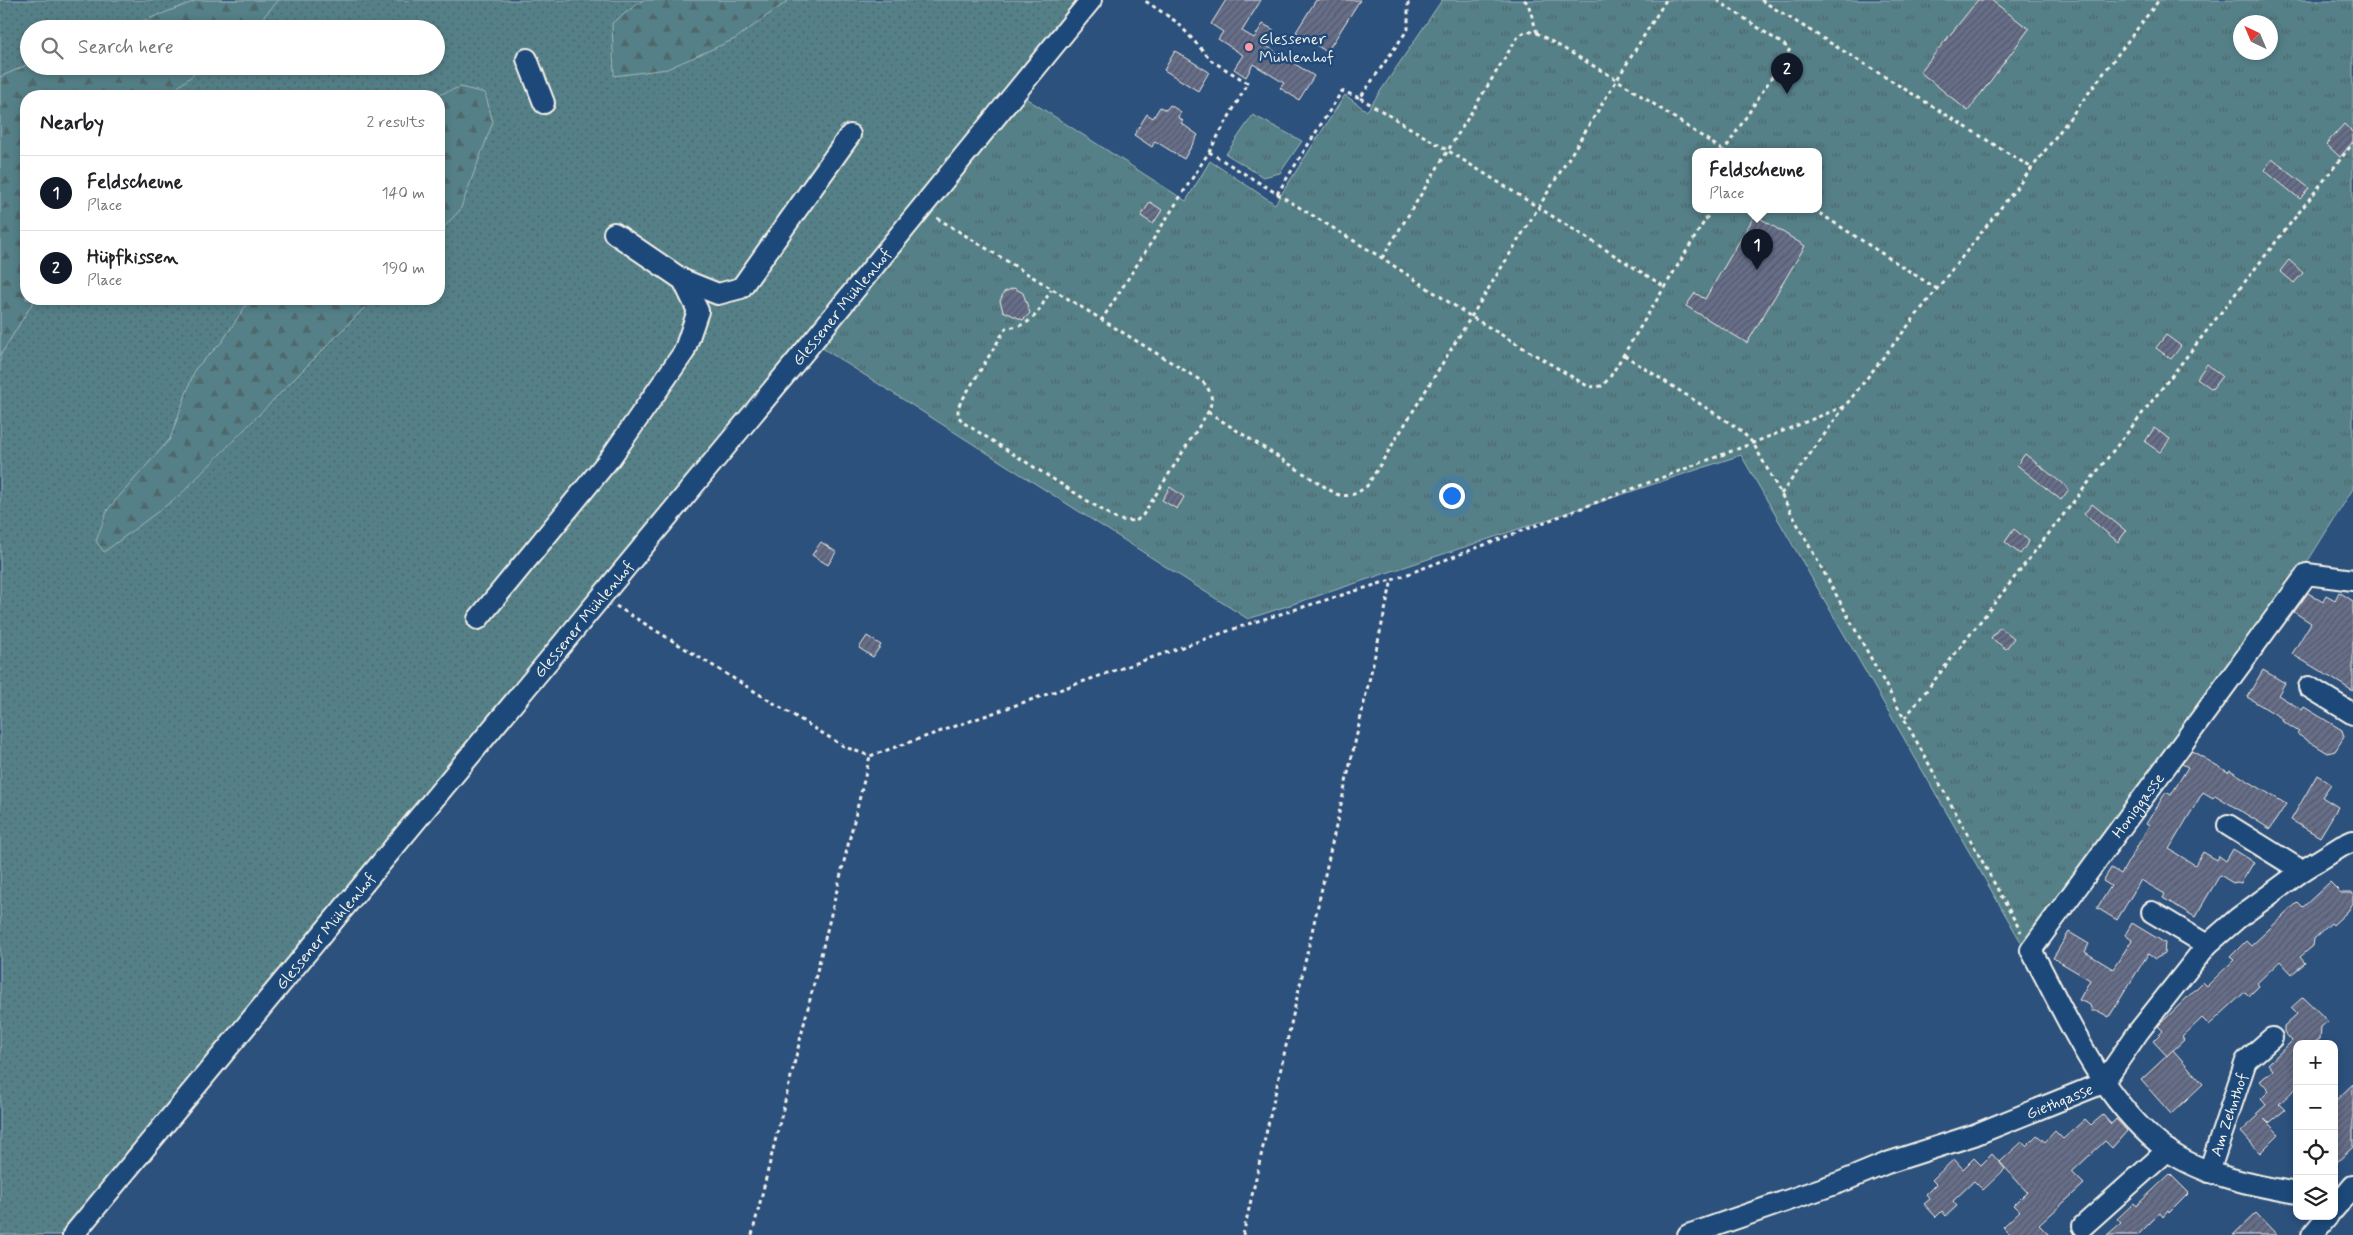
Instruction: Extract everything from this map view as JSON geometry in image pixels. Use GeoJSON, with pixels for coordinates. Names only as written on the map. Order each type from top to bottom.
{"type":"FeatureCollection","features":[{"type":"Feature","properties":{"kind":"street","name":"Glessener Mühlenhof"},"geometry":{"type":"LineString","coordinates":[[73,1235],[922,208],[1091,0]]}},
{"type":"Feature","properties":{"kind":"street"},"geometry":{"type":"LineString","coordinates":[[527,59],[544,103]]}},
{"type":"Feature","properties":{"kind":"street"},"geometry":{"type":"LineString","coordinates":[[614,233],[683,280],[718,294],[741,288],[850,135]]}},
{"type":"Feature","properties":{"kind":"street"},"geometry":{"type":"LineString","coordinates":[[478,619],[611,457],[684,352],[698,311],[683,280]]}},
{"type":"Feature","properties":{"kind":"street","name":"Honiggasse"},"geometry":{"type":"LineString","coordinates":[[2031,950],[2308,574],[2353,580]]}},
{"type":"Feature","properties":{"kind":"street"},"geometry":{"type":"LineString","coordinates":[[2309,687],[2353,714]]}},
{"type":"Feature","properties":{"kind":"street"},"geometry":{"type":"LineString","coordinates":[[2228,825],[2302,871]]}},
{"type":"Feature","properties":{"kind":"street","name":"Giethgasse"},"geometry":{"type":"LineString","coordinates":[[1688,1235],[1974,1135],[2103,1083],[2139,1031],[2207,945],[2238,918],[2302,871],[2353,841]]}},
{"type":"Feature","properties":{"kind":"street"},"geometry":{"type":"LineString","coordinates":[[2152,912],[2207,945]]}},
{"type":"Feature","properties":{"kind":"street"},"geometry":{"type":"LineString","coordinates":[[2031,950],[2103,1083]]}},
{"type":"Feature","properties":{"kind":"street","name":"Am Zehnthof"},"geometry":{"type":"LineString","coordinates":[[2209,1172],[2246,1061],[2272,1038]]}},
{"type":"Feature","properties":{"kind":"street","name":"Am Zehnthof"},"geometry":{"type":"LineString","coordinates":[[2103,1083],[2132,1118],[2168,1150],[2209,1172],[2293,1192]]}},
{"type":"Feature","properties":{"kind":"street"},"geometry":{"type":"LineString","coordinates":[[2083,1226],[2168,1150]]}},
{"type":"Feature","properties":{"kind":"street"},"geometry":{"type":"LineString","coordinates":[[2312,1235],[2325,1220]]}},
{"type":"Feature","properties":{"kind":"path"},"geometry":{"type":"LineString","coordinates":[[1101,321],[1208,152],[1248,83],[1212,61],[1178,24],[1144,0]]}},
{"type":"Feature","properties":{"kind":"path"},"geometry":{"type":"LineString","coordinates":[[1360,98],[1408,29],[1408,0]]}},
{"type":"Feature","properties":{"kind":"path"},"geometry":{"type":"LineString","coordinates":[[1524,0],[1528,3],[1537,33]]}},
{"type":"Feature","properties":{"kind":"path"},"geometry":{"type":"LineString","coordinates":[[1208,412],[1336,494],[1345,497],[1355,495],[1367,486],[1666,0]]}},
{"type":"Feature","properties":{"kind":"path"},"geometry":{"type":"LineString","coordinates":[[1717,0],[1790,49],[1726,148]]}},
{"type":"Feature","properties":{"kind":"path"},"geometry":{"type":"LineString","coordinates":[[1761,0],[2032,168]]}},
{"type":"Feature","properties":{"kind":"path"},"geometry":{"type":"LineString","coordinates":[[1781,494],[1845,406],[2032,168],[2159,0]]}},
{"type":"Feature","properties":{"kind":"path"},"geometry":{"type":"LineString","coordinates":[[1382,258],[1517,38],[1526,31],[1537,33],[1616,79],[1720,148]]}},
{"type":"Feature","properties":{"kind":"path"},"geometry":{"type":"LineString","coordinates":[[1278,194],[1342,91],[1360,98],[1447,150],[1665,287]]}},
{"type":"Feature","properties":{"kind":"path"},"geometry":{"type":"LineString","coordinates":[[1905,718],[2353,143]]}},
{"type":"Feature","properties":{"kind":"path"},"geometry":{"type":"LineString","coordinates":[[1208,152],[1382,258],[1470,316],[1590,387],[1602,386],[1610,377],[1710,213]]}},
{"type":"Feature","properties":{"kind":"path"},"geometry":{"type":"LineString","coordinates":[[922,208],[1101,321],[1203,382],[1211,391],[1213,401],[1208,412],[1143,515],[1136,521],[1118,520],[964,423],[958,416],[958,408],[1006,328],[1022,326],[1034,317],[1051,290]]}},
{"type":"Feature","properties":{"kind":"path"},"geometry":{"type":"LineString","coordinates":[[1819,213],[1937,289]]}},
{"type":"Feature","properties":{"kind":"path"},"geometry":{"type":"LineString","coordinates":[[1624,355],[1739,429],[1754,443],[2031,950]]}},
{"type":"Feature","properties":{"kind":"path"},"geometry":{"type":"LineString","coordinates":[[601,597],[845,747],[870,756],[1251,623],[1392,580],[1754,443],[1845,406]]}},
{"type":"Feature","properties":{"kind":"path"},"geometry":{"type":"LineString","coordinates":[[1243,1235],[1392,580]]}},
{"type":"Feature","properties":{"kind":"path"},"geometry":{"type":"LineString","coordinates":[[752,1235],[870,756]]}},
{"type":"Feature","properties":{"kind":"green space"},"geometry":{"type":"Polygon","coordinates":[[[0,0],[1078,0],[807,336],[68,1235],[0,1235],[0,0]]]}},
{"type":"Feature","properties":{"kind":"green space"},"geometry":{"type":"Polygon","coordinates":[[[198,0],[279,0],[260,20],[146,20],[198,0]]]}},
{"type":"Feature","properties":{"kind":"green space"},"geometry":{"type":"Polygon","coordinates":[[[643,0],[789,0],[735,39],[667,69],[614,76],[612,23],[643,0]]]}},
{"type":"Feature","properties":{"kind":"green space"},"geometry":{"type":"Polygon","coordinates":[[[1442,0],[2353,0],[2353,489],[2301,572],[2025,949],[1741,455],[1248,619],[819,346],[1024,97],[1186,201],[1210,161],[1275,204],[1345,95],[1367,111],[1442,0]]]}},
{"type":"Feature","properties":{"kind":"green space"},"geometry":{"type":"Polygon","coordinates":[[[20,68],[20,75],[193,75],[174,90],[20,90],[20,305],[31,305],[0,356],[0,77],[20,68]]]}},
{"type":"Feature","properties":{"kind":"green space"},"geometry":{"type":"Polygon","coordinates":[[[460,87],[485,93],[493,122],[460,210],[445,226],[445,92],[460,87]]]}},
{"type":"Feature","properties":{"kind":"green space"},"geometry":{"type":"Polygon","coordinates":[[[1253,115],[1302,141],[1280,173],[1263,177],[1226,154],[1253,115]]]}},
{"type":"Feature","properties":{"kind":"green space"},"geometry":{"type":"Polygon","coordinates":[[[246,305],[367,305],[180,495],[104,552],[96,541],[108,509],[170,439],[195,369],[222,342],[246,305]]]}},
{"type":"Feature","properties":{"kind":"building","name":"Glessener Mühlenhof"},"geometry":{"type":"Polygon","coordinates":[[[1226,0],[1261,0],[1242,31],[1254,38],[1263,24],[1274,30],[1265,45],[1314,76],[1299,100],[1280,88],[1284,83],[1253,64],[1246,77],[1234,69],[1243,55],[1218,39],[1223,32],[1211,24],[1226,0]]]}},
{"type":"Feature","properties":{"kind":"building","name":"Glessener Mühlenhof"},"geometry":{"type":"Polygon","coordinates":[[[1316,0],[1360,0],[1327,52],[1296,32],[1316,0]]]}},
{"type":"Feature","properties":{"kind":"building"},"geometry":{"type":"Polygon","coordinates":[[[1978,0],[1991,0],[2029,29],[1968,111],[1920,72],[1978,0]]]}},
{"type":"Feature","properties":{"kind":"building"},"geometry":{"type":"Polygon","coordinates":[[[1175,51],[1209,72],[1198,91],[1164,70],[1175,51]]]}},
{"type":"Feature","properties":{"kind":"building"},"geometry":{"type":"Polygon","coordinates":[[[1170,105],[1181,112],[1178,117],[1183,121],[1181,123],[1198,135],[1184,159],[1155,141],[1152,147],[1134,135],[1147,114],[1153,118],[1160,107],[1166,110],[1170,105]]]}},
{"type":"Feature","properties":{"kind":"building"},"geometry":{"type":"Polygon","coordinates":[[[2344,124],[2353,133],[2353,142],[2340,157],[2326,144],[2344,124]]]}},
{"type":"Feature","properties":{"kind":"building"},"geometry":{"type":"Polygon","coordinates":[[[2272,159],[2309,188],[2300,199],[2264,170],[2272,159]]]}},
{"type":"Feature","properties":{"kind":"building"},"geometry":{"type":"Polygon","coordinates":[[[1150,202],[1162,210],[1153,224],[1141,216],[1150,202]]]}},
{"type":"Feature","properties":{"kind":"building"},"geometry":{"type":"Polygon","coordinates":[[[1755,215],[1805,246],[1747,343],[1686,306],[1695,293],[1705,299],[1755,215]]]}},
{"type":"Feature","properties":{"kind":"building"},"geometry":{"type":"Polygon","coordinates":[[[2289,260],[2303,273],[2294,283],[2280,271],[2289,260]]]}},
{"type":"Feature","properties":{"kind":"building"},"geometry":{"type":"Polygon","coordinates":[[[1014,288],[1023,293],[1030,313],[1023,320],[1003,311],[1000,301],[1004,292],[1014,288]]]}},
{"type":"Feature","properties":{"kind":"building"},"geometry":{"type":"Polygon","coordinates":[[[2166,335],[2181,346],[2171,359],[2156,348],[2166,335]]]}},
{"type":"Feature","properties":{"kind":"building"},"geometry":{"type":"Polygon","coordinates":[[[2207,364],[2222,376],[2212,389],[2197,378],[2207,364]]]}},
{"type":"Feature","properties":{"kind":"building"},"geometry":{"type":"Polygon","coordinates":[[[2154,428],[2170,439],[2160,452],[2145,442],[2154,428]]]}},
{"type":"Feature","properties":{"kind":"building"},"geometry":{"type":"Polygon","coordinates":[[[2025,454],[2069,489],[2061,500],[2017,465],[2025,454]]]}},
{"type":"Feature","properties":{"kind":"building"},"geometry":{"type":"Polygon","coordinates":[[[1170,487],[1184,497],[1177,509],[1162,500],[1170,487]]]}},
{"type":"Feature","properties":{"kind":"building"},"geometry":{"type":"Polygon","coordinates":[[[2092,504],[2126,531],[2118,542],[2084,514],[2092,504]]]}},
{"type":"Feature","properties":{"kind":"building"},"geometry":{"type":"Polygon","coordinates":[[[2014,529],[2029,541],[2020,554],[2005,542],[2014,529]]]}},
{"type":"Feature","properties":{"kind":"building"},"geometry":{"type":"Polygon","coordinates":[[[821,542],[836,552],[828,565],[812,555],[821,542]]]}},
{"type":"Feature","properties":{"kind":"building"},"geometry":{"type":"Polygon","coordinates":[[[2339,592],[2353,601],[2353,691],[2292,654],[2311,623],[2294,612],[2308,593],[2323,602],[2326,595],[2335,600],[2339,592]]]}},
{"type":"Feature","properties":{"kind":"building"},"geometry":{"type":"Polygon","coordinates":[[[2000,627],[2014,638],[2006,649],[1991,638],[2000,627]]]}},
{"type":"Feature","properties":{"kind":"building"},"geometry":{"type":"Polygon","coordinates":[[[867,636],[881,645],[873,657],[859,648],[867,636]]]}},
{"type":"Feature","properties":{"kind":"building"},"geometry":{"type":"Polygon","coordinates":[[[2263,670],[2285,683],[2278,695],[2302,710],[2304,707],[2342,730],[2344,737],[2335,751],[2328,753],[2297,734],[2299,732],[2282,721],[2283,719],[2247,697],[2263,670]]]}},
{"type":"Feature","properties":{"kind":"building"},"geometry":{"type":"Polygon","coordinates":[[[2192,751],[2228,772],[2230,770],[2286,804],[2270,829],[2215,795],[2213,798],[2203,792],[2169,849],[2195,865],[2203,852],[2217,860],[2219,856],[2226,861],[2233,849],[2254,862],[2241,883],[2233,883],[2220,875],[2195,917],[2163,898],[2165,894],[2141,880],[2117,920],[2097,908],[2111,886],[2103,881],[2111,868],[2121,874],[2149,826],[2146,824],[2166,792],[2171,795],[2188,767],[2182,764],[2192,751]]]}},
{"type":"Feature","properties":{"kind":"building"},"geometry":{"type":"Polygon","coordinates":[[[2317,775],[2331,784],[2322,797],[2338,807],[2320,837],[2291,820],[2317,775]]]}},
{"type":"Feature","properties":{"kind":"building"},"geometry":{"type":"Polygon","coordinates":[[[2330,882],[2341,893],[2353,893],[2353,903],[2348,911],[2333,925],[2331,923],[2314,939],[2313,946],[2300,957],[2305,963],[2292,974],[2280,961],[2257,983],[2259,986],[2249,996],[2245,992],[2209,1025],[2202,1018],[2182,1037],[2184,1040],[2167,1056],[2153,1041],[2163,1031],[2158,1026],[2203,982],[2207,986],[2234,960],[2230,957],[2246,941],[2251,946],[2298,902],[2303,907],[2330,882]]]}},
{"type":"Feature","properties":{"kind":"building"},"geometry":{"type":"Polygon","coordinates":[[[2132,923],[2165,943],[2164,954],[2155,959],[2148,954],[2109,1017],[2098,1011],[2092,1011],[2090,1005],[2079,1000],[2090,980],[2053,958],[2069,932],[2089,944],[2085,952],[2113,969],[2132,940],[2125,935],[2132,923]]]}},
{"type":"Feature","properties":{"kind":"building"},"geometry":{"type":"Polygon","coordinates":[[[2303,997],[2328,1021],[2321,1027],[2318,1040],[2293,1040],[2293,1091],[2279,1104],[2285,1110],[2269,1123],[2264,1119],[2279,1134],[2260,1153],[2241,1132],[2259,1115],[2257,1113],[2266,1105],[2261,1099],[2269,1091],[2260,1081],[2273,1070],[2268,1064],[2292,1041],[2284,1032],[2284,1026],[2297,1014],[2291,1008],[2303,997]]]}},
{"type":"Feature","properties":{"kind":"building"},"geometry":{"type":"Polygon","coordinates":[[[2173,1050],[2203,1084],[2171,1114],[2141,1080],[2173,1050]]]}},
{"type":"Feature","properties":{"kind":"building"},"geometry":{"type":"Polygon","coordinates":[[[2353,1084],[2353,1147],[2338,1161],[2338,1130],[2338,1098],[2353,1084]]]}},
{"type":"Feature","properties":{"kind":"building"},"geometry":{"type":"Polygon","coordinates":[[[2103,1115],[2111,1124],[2116,1119],[2127,1131],[2112,1148],[2105,1141],[2072,1172],[2084,1184],[2039,1225],[2049,1235],[2011,1235],[2003,1227],[2020,1211],[2014,1205],[2027,1192],[2000,1162],[2022,1142],[2026,1146],[2037,1135],[2045,1142],[2055,1131],[2063,1139],[2085,1119],[2091,1125],[2103,1115]]]}},
{"type":"Feature","properties":{"kind":"building"},"geometry":{"type":"Polygon","coordinates":[[[1992,1154],[2005,1169],[1983,1190],[1974,1181],[1953,1201],[1957,1206],[1946,1216],[1942,1211],[1936,1217],[1924,1204],[1930,1199],[1926,1194],[1936,1184],[1932,1180],[1954,1159],[1963,1169],[1974,1158],[1981,1165],[1992,1154]]]}},
{"type":"Feature","properties":{"kind":"building"},"geometry":{"type":"Polygon","coordinates":[[[2170,1174],[2189,1193],[2169,1213],[2168,1211],[2163,1217],[2160,1213],[2138,1235],[2107,1235],[2121,1223],[2117,1219],[2134,1203],[2136,1206],[2170,1174]]]}},
{"type":"Feature","properties":{"kind":"building"},"geometry":{"type":"Polygon","coordinates":[[[2256,1213],[2277,1235],[2233,1235],[2256,1213]]]}},
{"type":"Feature","properties":{"kind":"place","name":"Glessener Mühlenhof"},"geometry":{"type":"Point","coordinates":[1249,47]}},
{"type":"Feature","properties":{"kind":"place","name":"Hüpfkissen"},"geometry":{"type":"Point","coordinates":[1787,94]}},
{"type":"Feature","properties":{"kind":"place","name":"Feldscheune"},"geometry":{"type":"Point","coordinates":[1757,270]}}]}
